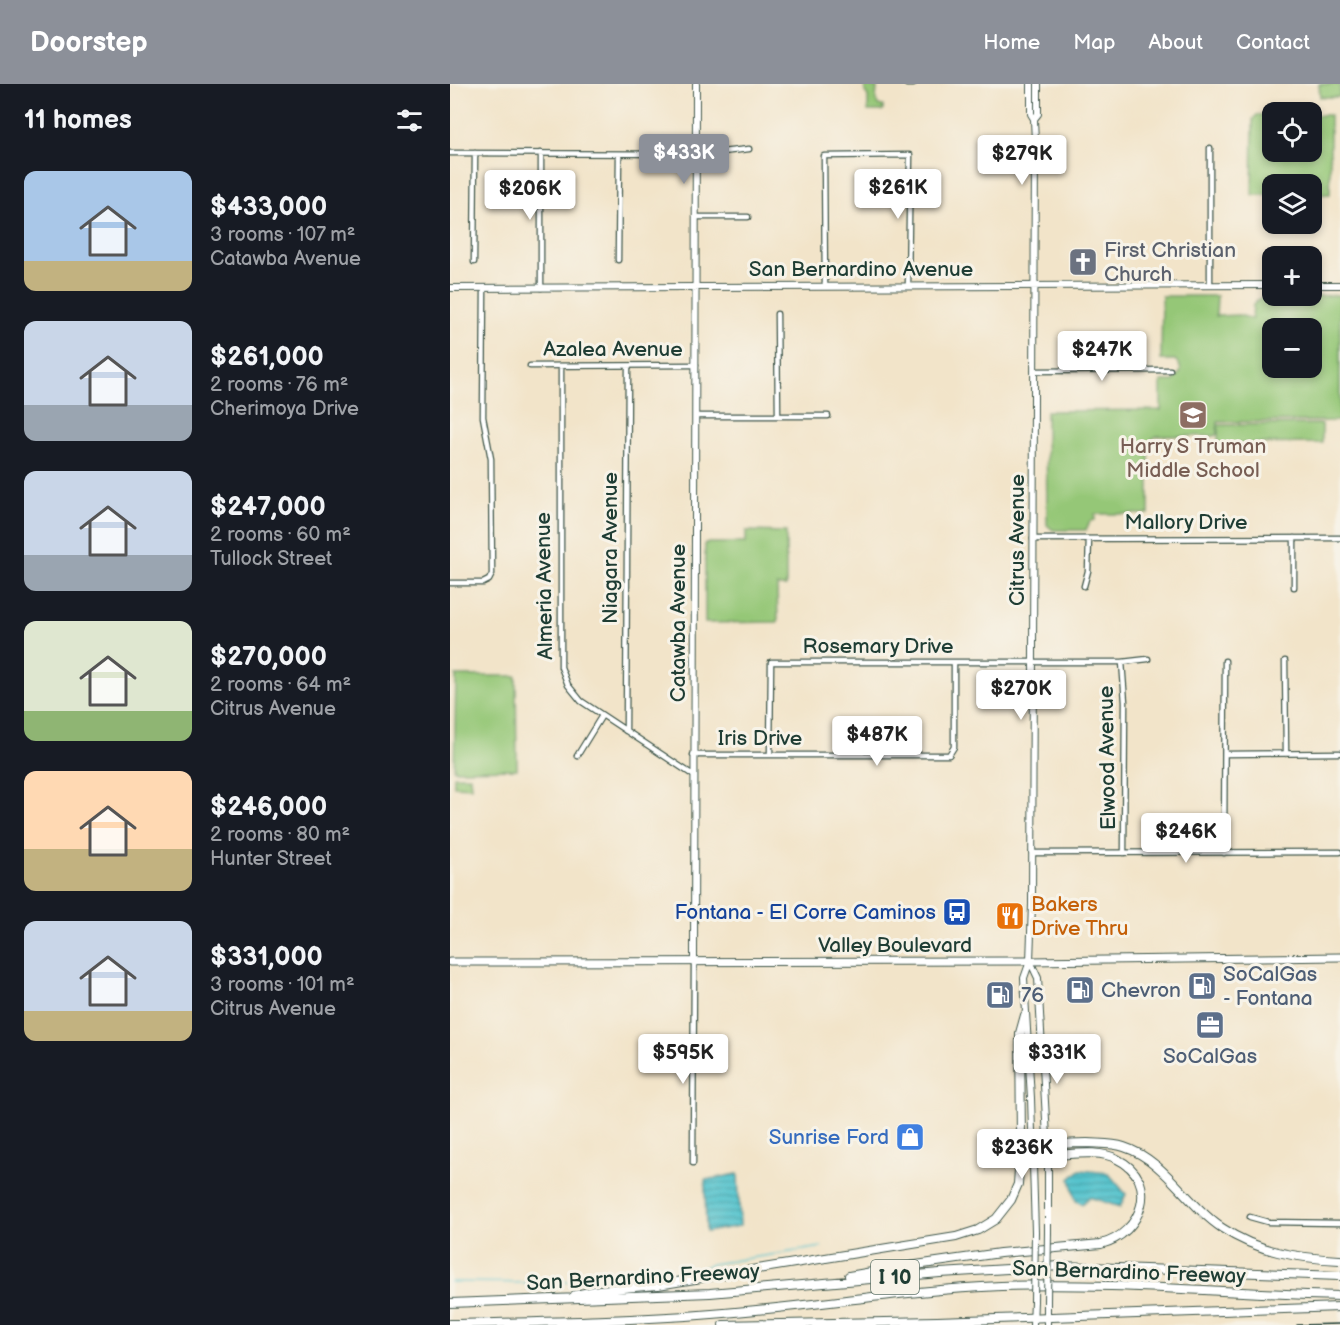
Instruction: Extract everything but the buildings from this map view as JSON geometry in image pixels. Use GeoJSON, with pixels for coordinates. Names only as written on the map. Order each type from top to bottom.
{"type":"FeatureCollection","features":[{"type":"Feature","properties":{"kind":"highway"},"geometry":{"type":"LineString","coordinates":[[550,1300],[599,1290],[658,1286],[956,1237],[985,1227],[996,1219],[1008,1205],[1019,1179],[1020,1033],[1025,1015]]}},
{"type":"Feature","properties":{"kind":"highway"},"geometry":{"type":"LineString","coordinates":[[1033,1149],[1065,1143],[1110,1144],[1124,1147],[1152,1163],[1209,1219],[1249,1243],[1280,1254],[1340,1260]]}},
{"type":"Feature","properties":{"kind":"highway"},"geometry":{"type":"LineString","coordinates":[[803,1285],[895,1268],[979,1256],[1101,1245],[1116,1239],[1129,1229],[1140,1212],[1142,1197],[1138,1179],[1128,1166],[1105,1155],[1048,1155]]}},
{"type":"Feature","properties":{"kind":"highway","name":"San Bernardino Freeway"},"geometry":{"type":"LineString","coordinates":[[450,1304],[710,1293],[940,1273],[1061,1266],[1340,1276]]}},
{"type":"Feature","properties":{"kind":"highway","name":"San Bernardino Freeway"},"geometry":{"type":"LineString","coordinates":[[450,1324],[711,1315],[939,1291],[1054,1284],[1340,1296]]}},
{"type":"Feature","properties":{"kind":"highway"},"geometry":{"type":"LineString","coordinates":[[723,1325],[1033,1321],[1340,1307]]}},
{"type":"Feature","properties":{"kind":"highway"},"geometry":{"type":"LineString","coordinates":[[558,1321],[579,1325]]}},
{"type":"Feature","properties":{"kind":"main road","name":"Catawba Avenue"},"geometry":{"type":"LineString","coordinates":[[694,963],[696,84]]}},
{"type":"Feature","properties":{"kind":"main road","name":"Citrus Avenue"},"geometry":{"type":"LineString","coordinates":[[1031,84],[1031,114],[1035,118]]}},
{"type":"Feature","properties":{"kind":"main road","name":"Citrus Avenue"},"geometry":{"type":"LineString","coordinates":[[1033,1321],[1035,1232],[1033,1149],[1024,978],[1030,961],[1032,853],[1035,118],[1038,114],[1038,84]]}},
{"type":"Feature","properties":{"kind":"main road","name":"San Bernardino Avenue"},"geometry":{"type":"LineString","coordinates":[[450,288],[1262,285]]}},
{"type":"Feature","properties":{"kind":"main road"},"geometry":{"type":"LineString","coordinates":[[1322,285],[1340,285]]}},
{"type":"Feature","properties":{"kind":"main road","name":"Valley Boulevard"},"geometry":{"type":"LineString","coordinates":[[450,962],[694,963],[1340,957]]}},
{"type":"Feature","properties":{"kind":"main road","name":"Citrus Avenue"},"geometry":{"type":"LineString","coordinates":[[1030,961],[1038,978],[1048,1145],[1047,1320]]}},
{"type":"Feature","properties":{"kind":"street"},"geometry":{"type":"LineString","coordinates":[[907,84],[913,84]]}},
{"type":"Feature","properties":{"kind":"street"},"geometry":{"type":"LineString","coordinates":[[1210,148],[1210,284]]}},
{"type":"Feature","properties":{"kind":"street"},"geometry":{"type":"LineString","coordinates":[[450,153],[696,154],[749,149]]}},
{"type":"Feature","properties":{"kind":"street"},"geometry":{"type":"LineString","coordinates":[[474,262],[475,153]]}},
{"type":"Feature","properties":{"kind":"street"},"geometry":{"type":"LineString","coordinates":[[541,288],[542,153]]}},
{"type":"Feature","properties":{"kind":"street"},"geometry":{"type":"LineString","coordinates":[[618,260],[619,154]]}},
{"type":"Feature","properties":{"kind":"street"},"geometry":{"type":"LineString","coordinates":[[825,286],[824,156],[910,155],[908,285]]}},
{"type":"Feature","properties":{"kind":"street"},"geometry":{"type":"LineString","coordinates":[[696,217],[748,217]]}},
{"type":"Feature","properties":{"kind":"street"},"geometry":{"type":"LineString","coordinates":[[450,583],[483,583],[489,580],[492,574],[491,459],[483,417],[484,288]]}},
{"type":"Feature","properties":{"kind":"street"},"geometry":{"type":"LineString","coordinates":[[777,314],[778,416]]}},
{"type":"Feature","properties":{"kind":"street","name":"Azalea Avenue"},"geometry":{"type":"LineString","coordinates":[[530,366],[696,365]]}},
{"type":"Feature","properties":{"kind":"street","name":"Almeria Avenue"},"geometry":{"type":"LineString","coordinates":[[561,366],[559,656],[564,677],[581,701],[601,717],[693,775]]}},
{"type":"Feature","properties":{"kind":"street","name":"Niagara Avenue"},"geometry":{"type":"LineString","coordinates":[[626,731],[628,366]]}},
{"type":"Feature","properties":{"kind":"street"},"geometry":{"type":"LineString","coordinates":[[1034,371],[1170,370]]}},
{"type":"Feature","properties":{"kind":"street"},"geometry":{"type":"LineString","coordinates":[[696,416],[828,416]]}},
{"type":"Feature","properties":{"kind":"street"},"geometry":{"type":"LineString","coordinates":[[1293,538],[1294,587]]}},
{"type":"Feature","properties":{"kind":"street","name":"Mallory Drive"},"geometry":{"type":"LineString","coordinates":[[1033,539],[1340,538]]}},
{"type":"Feature","properties":{"kind":"street"},"geometry":{"type":"LineString","coordinates":[[1084,586],[1088,571],[1089,539]]}},
{"type":"Feature","properties":{"kind":"street","name":"Rosemary Drive"},"geometry":{"type":"LineString","coordinates":[[770,755],[771,662],[1122,662],[1148,659]]}},
{"type":"Feature","properties":{"kind":"street"},"geometry":{"type":"LineString","coordinates":[[1224,853],[1225,661]]}},
{"type":"Feature","properties":{"kind":"street","name":"Elwood Avenue"},"geometry":{"type":"LineString","coordinates":[[1122,662],[1125,702],[1125,853]]}},
{"type":"Feature","properties":{"kind":"street"},"geometry":{"type":"LineString","coordinates":[[1285,662],[1286,754]]}},
{"type":"Feature","properties":{"kind":"street","name":"Iris Drive"},"geometry":{"type":"LineString","coordinates":[[693,755],[949,754],[954,747],[954,663]]}},
{"type":"Feature","properties":{"kind":"street"},"geometry":{"type":"LineString","coordinates":[[577,756],[601,717]]}},
{"type":"Feature","properties":{"kind":"street"},"geometry":{"type":"LineString","coordinates":[[1225,754],[1340,753]]}},
{"type":"Feature","properties":{"kind":"street"},"geometry":{"type":"LineString","coordinates":[[1032,853],[1340,852]]}},
{"type":"Feature","properties":{"kind":"street","name":"Catawba Avenue"},"geometry":{"type":"LineString","coordinates":[[693,1163],[694,963]]}},
{"type":"Feature","properties":{"kind":"street"},"geometry":{"type":"LineString","coordinates":[[1250,1217],[1268,1222],[1340,1223]]}},
{"type":"Feature","properties":{"kind":"green space"},"geometry":{"type":"Polygon","coordinates":[[[1319,84],[1340,84],[1340,97],[1320,97],[1319,84]]]}},
{"type":"Feature","properties":{"kind":"green space"},"geometry":{"type":"Polygon","coordinates":[[[865,85],[877,88],[876,99],[878,105],[883,106],[883,111],[868,111],[865,85]]]}},
{"type":"Feature","properties":{"kind":"green space"},"geometry":{"type":"Polygon","coordinates":[[[1257,115],[1262,115],[1262,162],[1322,162],[1322,115],[1330,115],[1330,194],[1322,194],[1322,174],[1262,174],[1262,195],[1252,195],[1253,119],[1257,115]]]}},
{"type":"Feature","properties":{"kind":"green space"},"geometry":{"type":"Polygon","coordinates":[[[1340,295],[1340,421],[1218,422],[1217,434],[1214,436],[1157,436],[1149,445],[1149,514],[1095,514],[1095,520],[1090,521],[1086,530],[1053,530],[1047,525],[1046,411],[1161,410],[1161,381],[1174,381],[1181,371],[1175,360],[1161,360],[1162,296],[1217,296],[1216,316],[1239,315],[1252,319],[1253,305],[1262,298],[1262,306],[1322,306],[1322,296],[1340,295]]]}},
{"type":"Feature","properties":{"kind":"green space"},"geometry":{"type":"Polygon","coordinates":[[[1322,424],[1322,443],[1218,444],[1218,425],[1322,424]]]}},
{"type":"Feature","properties":{"kind":"green space"},"geometry":{"type":"Polygon","coordinates":[[[746,531],[786,532],[786,586],[777,586],[778,622],[705,623],[705,543],[746,543],[746,531]]]}},
{"type":"Feature","properties":{"kind":"green space"},"geometry":{"type":"Polygon","coordinates":[[[456,676],[516,676],[517,769],[454,770],[456,676]]]}},
{"type":"Feature","properties":{"kind":"green space"},"geometry":{"type":"Polygon","coordinates":[[[454,776],[470,776],[471,787],[454,786],[454,776]]]}},
{"type":"Feature","properties":{"kind":"water"},"geometry":{"type":"Polygon","coordinates":[[[1080,1170],[1108,1173],[1126,1194],[1120,1207],[1089,1197],[1082,1204],[1076,1201],[1070,1179],[1080,1170]]]}},
{"type":"Feature","properties":{"kind":"water"},"geometry":{"type":"Polygon","coordinates":[[[738,1174],[740,1226],[706,1232],[705,1180],[738,1174]]]}},
{"type":"Feature","properties":{"kind":"waterway"},"geometry":{"type":"LineString","coordinates":[[450,1282],[542,1283],[681,1276],[712,1264],[822,1247]]}},
{"type":"Feature","properties":{"kind":"railway"},"geometry":{"type":"LineString","coordinates":[[1297,1325],[1340,1324]]}},
{"type":"Feature","properties":{"kind":"place","name":"First Christian Church"},"geometry":{"type":"Point","coordinates":[1083,262]}},
{"type":"Feature","properties":{"kind":"place","name":"Harry S Truman Middle School"},"geometry":{"type":"Point","coordinates":[1193,415]}},
{"type":"Feature","properties":{"kind":"place","name":"Fontana - El Corre Caminos"},"geometry":{"type":"Point","coordinates":[957,912]}},
{"type":"Feature","properties":{"kind":"place","name":"Bakers Drive Thru"},"geometry":{"type":"Point","coordinates":[1010,916]}},
{"type":"Feature","properties":{"kind":"place","name":"SoCalGas - Fontana"},"geometry":{"type":"Point","coordinates":[1202,986]}},
{"type":"Feature","properties":{"kind":"place","name":"Chevron"},"geometry":{"type":"Point","coordinates":[1080,990]}},
{"type":"Feature","properties":{"kind":"place","name":"76"},"geometry":{"type":"Point","coordinates":[1000,995]}},
{"type":"Feature","properties":{"kind":"place","name":"SoCalGas"},"geometry":{"type":"Point","coordinates":[1210,1025]}},
{"type":"Feature","properties":{"kind":"place","name":"Sunrise Ford"},"geometry":{"type":"Point","coordinates":[910,1137]}}]}
